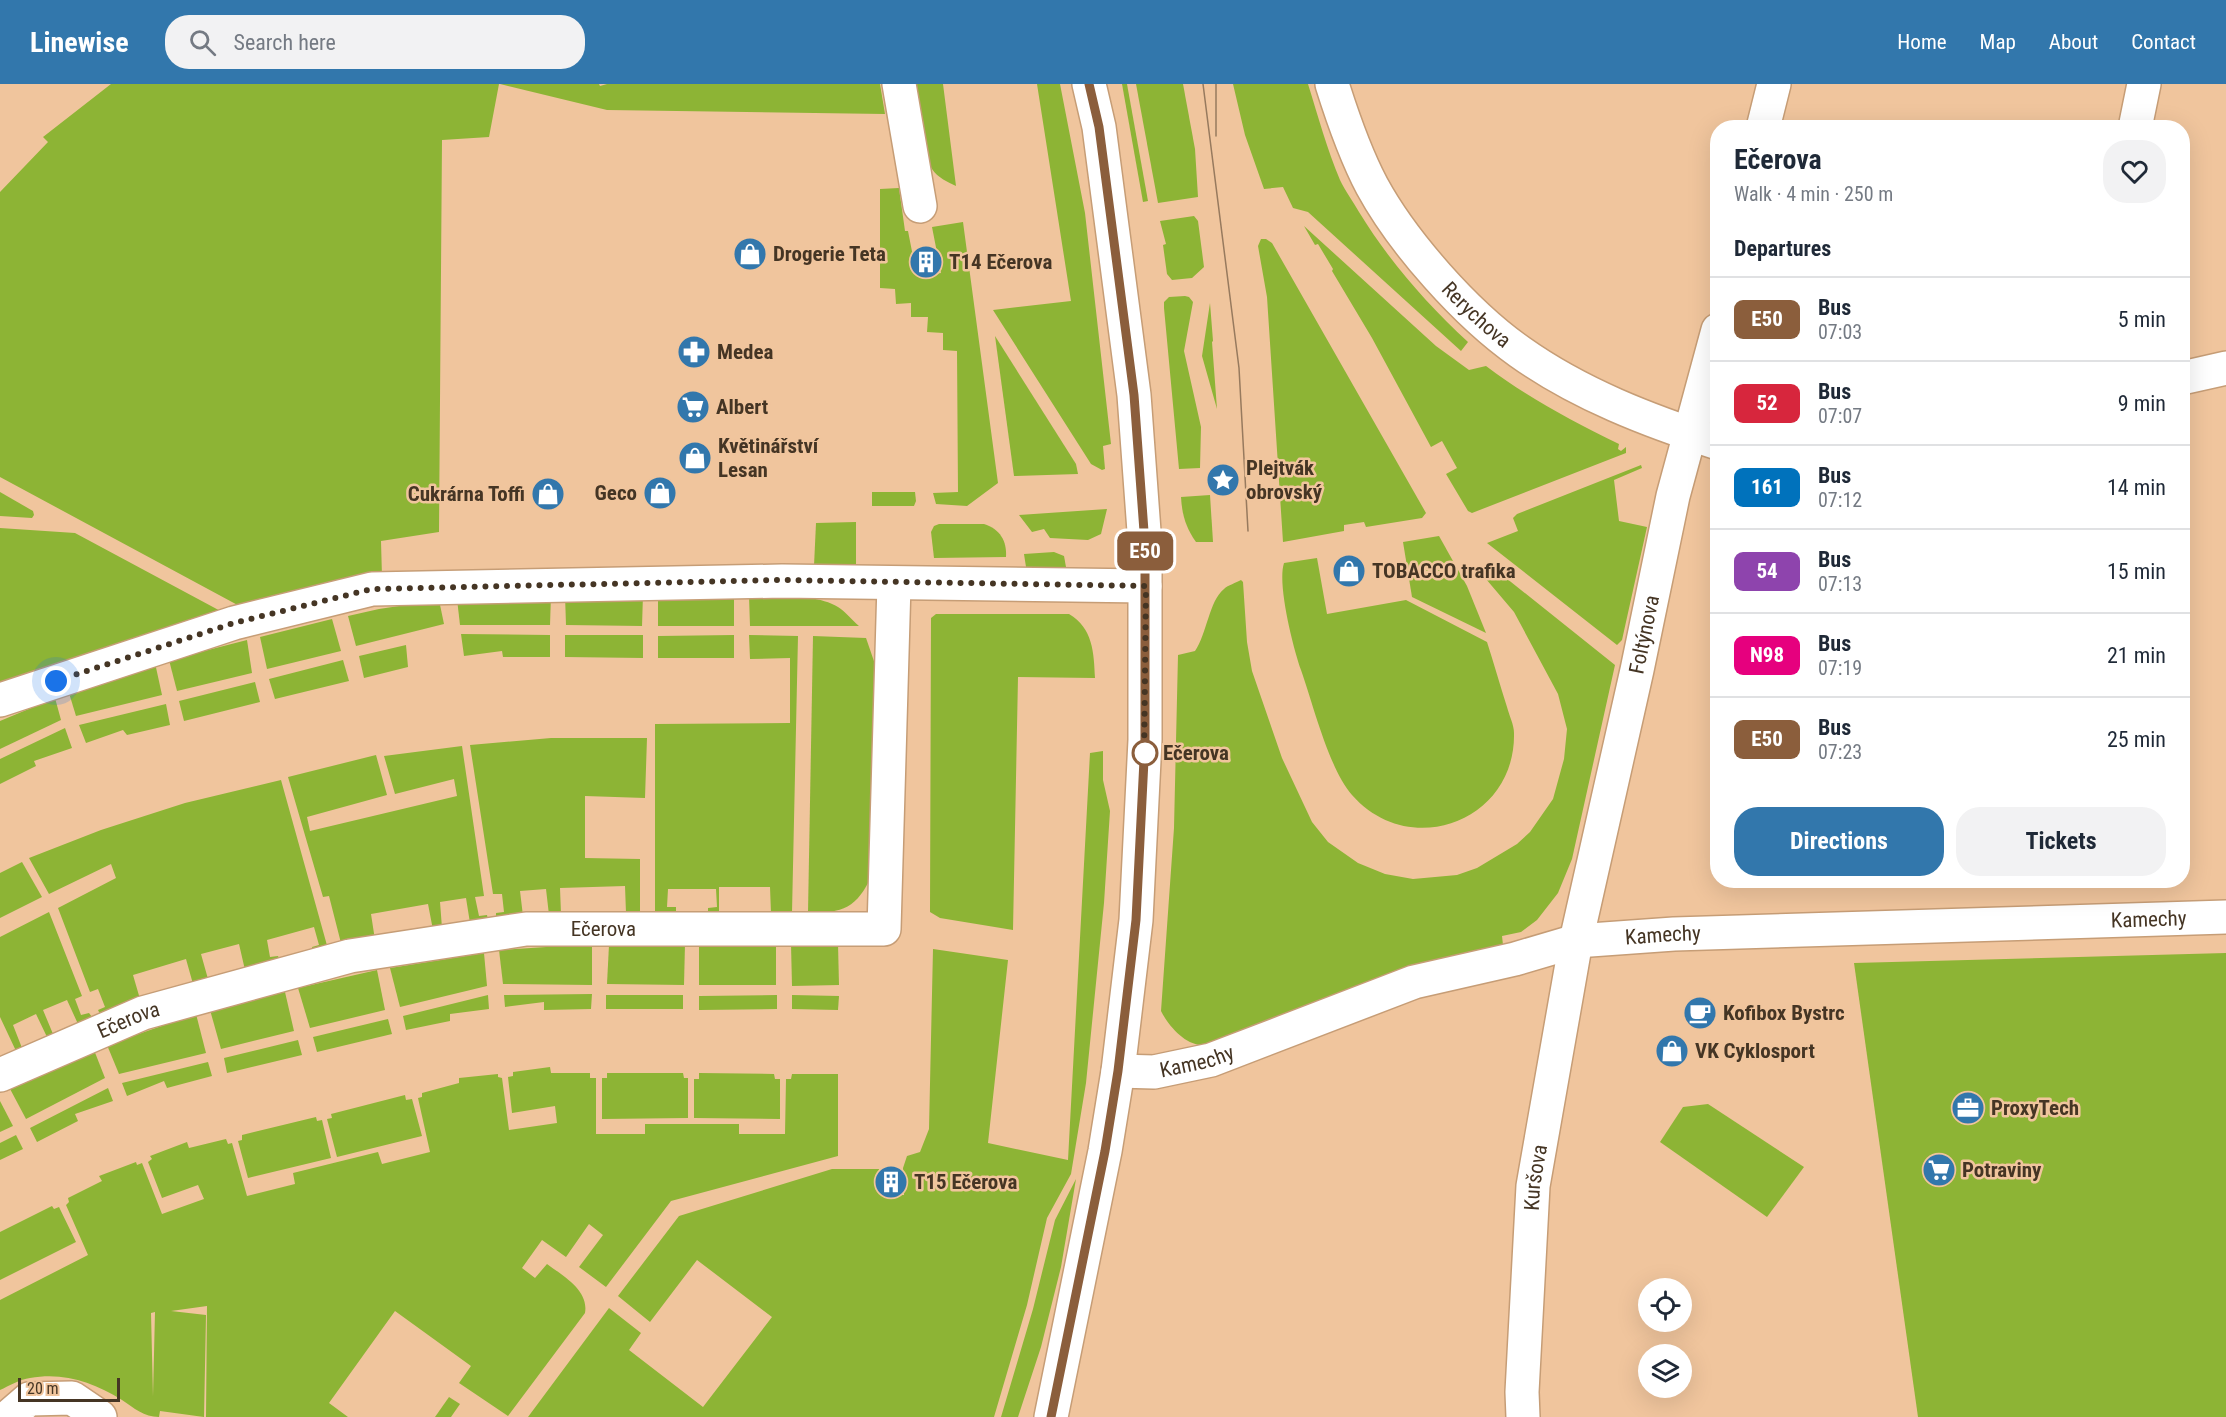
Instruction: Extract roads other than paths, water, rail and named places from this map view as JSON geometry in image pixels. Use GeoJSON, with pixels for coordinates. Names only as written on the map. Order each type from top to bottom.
{"type":"FeatureCollection","features":[{"type":"Feature","properties":{"kind":"street"},"geometry":{"type":"LineString","coordinates":[[899,84],[920,206]]}},
{"type":"Feature","properties":{"kind":"street"},"geometry":{"type":"LineString","coordinates":[[1051,1417],[1105,1151],[1118,1071],[1138,896],[1145,740],[1145,545],[1134,395],[1099,127],[1089,84]]}},
{"type":"Feature","properties":{"kind":"street","name":"Rerychova"},"geometry":{"type":"LineString","coordinates":[[1332,84],[1346,127],[1373,186],[1415,249],[1469,308],[1496,333],[1547,369],[1615,405],[1703,439]]}},
{"type":"Feature","properties":{"kind":"street"},"geometry":{"type":"LineString","coordinates":[[1765,120],[1774,84]]}},
{"type":"Feature","properties":{"kind":"street"},"geometry":{"type":"LineString","coordinates":[[2137,120],[2144,84]]}},
{"type":"Feature","properties":{"kind":"street"},"geometry":{"type":"LineString","coordinates":[[2190,376],[2226,368]]}},
{"type":"Feature","properties":{"kind":"street","name":"Foltýnova"},"geometry":{"type":"LineString","coordinates":[[1576,941],[1637,670],[1673,496],[1703,439],[1710,388]]}},
{"type":"Feature","properties":{"kind":"street"},"geometry":{"type":"LineString","coordinates":[[0,700],[234,623],[372,589],[782,580],[894,584],[1146,586]]}},
{"type":"Feature","properties":{"kind":"street","name":"Ečerova"},"geometry":{"type":"LineString","coordinates":[[0,1075],[143,1013],[350,956],[526,929],[884,929],[894,584]]}},
{"type":"Feature","properties":{"kind":"street","name":"Kamechy"},"geometry":{"type":"LineString","coordinates":[[1118,1071],[1154,1072],[1211,1060],[1414,982],[1515,959],[1576,941],[1674,934],[2226,917]]}},
{"type":"Feature","properties":{"kind":"street","name":"Kuršova"},"geometry":{"type":"LineString","coordinates":[[1523,1417],[1522,1392],[1533,1186],[1576,941]]}},
{"type":"Feature","properties":{"kind":"street"},"geometry":{"type":"LineString","coordinates":[[8,1417],[29,1400],[72,1398],[100,1417]]}},
{"type":"Feature","properties":{"kind":"tram line"},"geometry":{"type":"LineString","coordinates":[[1203,84],[1239,368],[1248,531]]}},
{"type":"Feature","properties":{"kind":"tram line"},"geometry":{"type":"LineString","coordinates":[[1216,84],[1216,136]]}},
{"type":"Feature","properties":{"kind":"place","name":"Drogerie Teta"},"geometry":{"type":"Point","coordinates":[750,254]}},
{"type":"Feature","properties":{"kind":"place","name":"T14 Ečerova"},"geometry":{"type":"Point","coordinates":[926,262]}},
{"type":"Feature","properties":{"kind":"place","name":"Medea"},"geometry":{"type":"Point","coordinates":[694,352]}},
{"type":"Feature","properties":{"kind":"place","name":"Albert"},"geometry":{"type":"Point","coordinates":[693,407]}},
{"type":"Feature","properties":{"kind":"place","name":"Květinářství Lesan"},"geometry":{"type":"Point","coordinates":[695,458]}},
{"type":"Feature","properties":{"kind":"place","name":"Plejtvák obrovský"},"geometry":{"type":"Point","coordinates":[1223,480]}},
{"type":"Feature","properties":{"kind":"place","name":"Geco"},"geometry":{"type":"Point","coordinates":[660,493]}},
{"type":"Feature","properties":{"kind":"place","name":"Cukrárna Toffi"},"geometry":{"type":"Point","coordinates":[548,494]}},
{"type":"Feature","properties":{"kind":"place","name":"TOBACCO trafika"},"geometry":{"type":"Point","coordinates":[1349,571]}},
{"type":"Feature","properties":{"kind":"place","name":"Ečerova"},"geometry":{"type":"Point","coordinates":[1145,753]}},
{"type":"Feature","properties":{"kind":"place","name":"Kofibox Bystrc"},"geometry":{"type":"Point","coordinates":[1700,1013]}},
{"type":"Feature","properties":{"kind":"place","name":"VK Cyklosport"},"geometry":{"type":"Point","coordinates":[1672,1051]}},
{"type":"Feature","properties":{"kind":"place","name":"ProxyTech"},"geometry":{"type":"Point","coordinates":[1968,1108]}},
{"type":"Feature","properties":{"kind":"place","name":"Potraviny"},"geometry":{"type":"Point","coordinates":[1939,1170]}},
{"type":"Feature","properties":{"kind":"place","name":"T15 Ečerova"},"geometry":{"type":"Point","coordinates":[891,1182]}}]}
